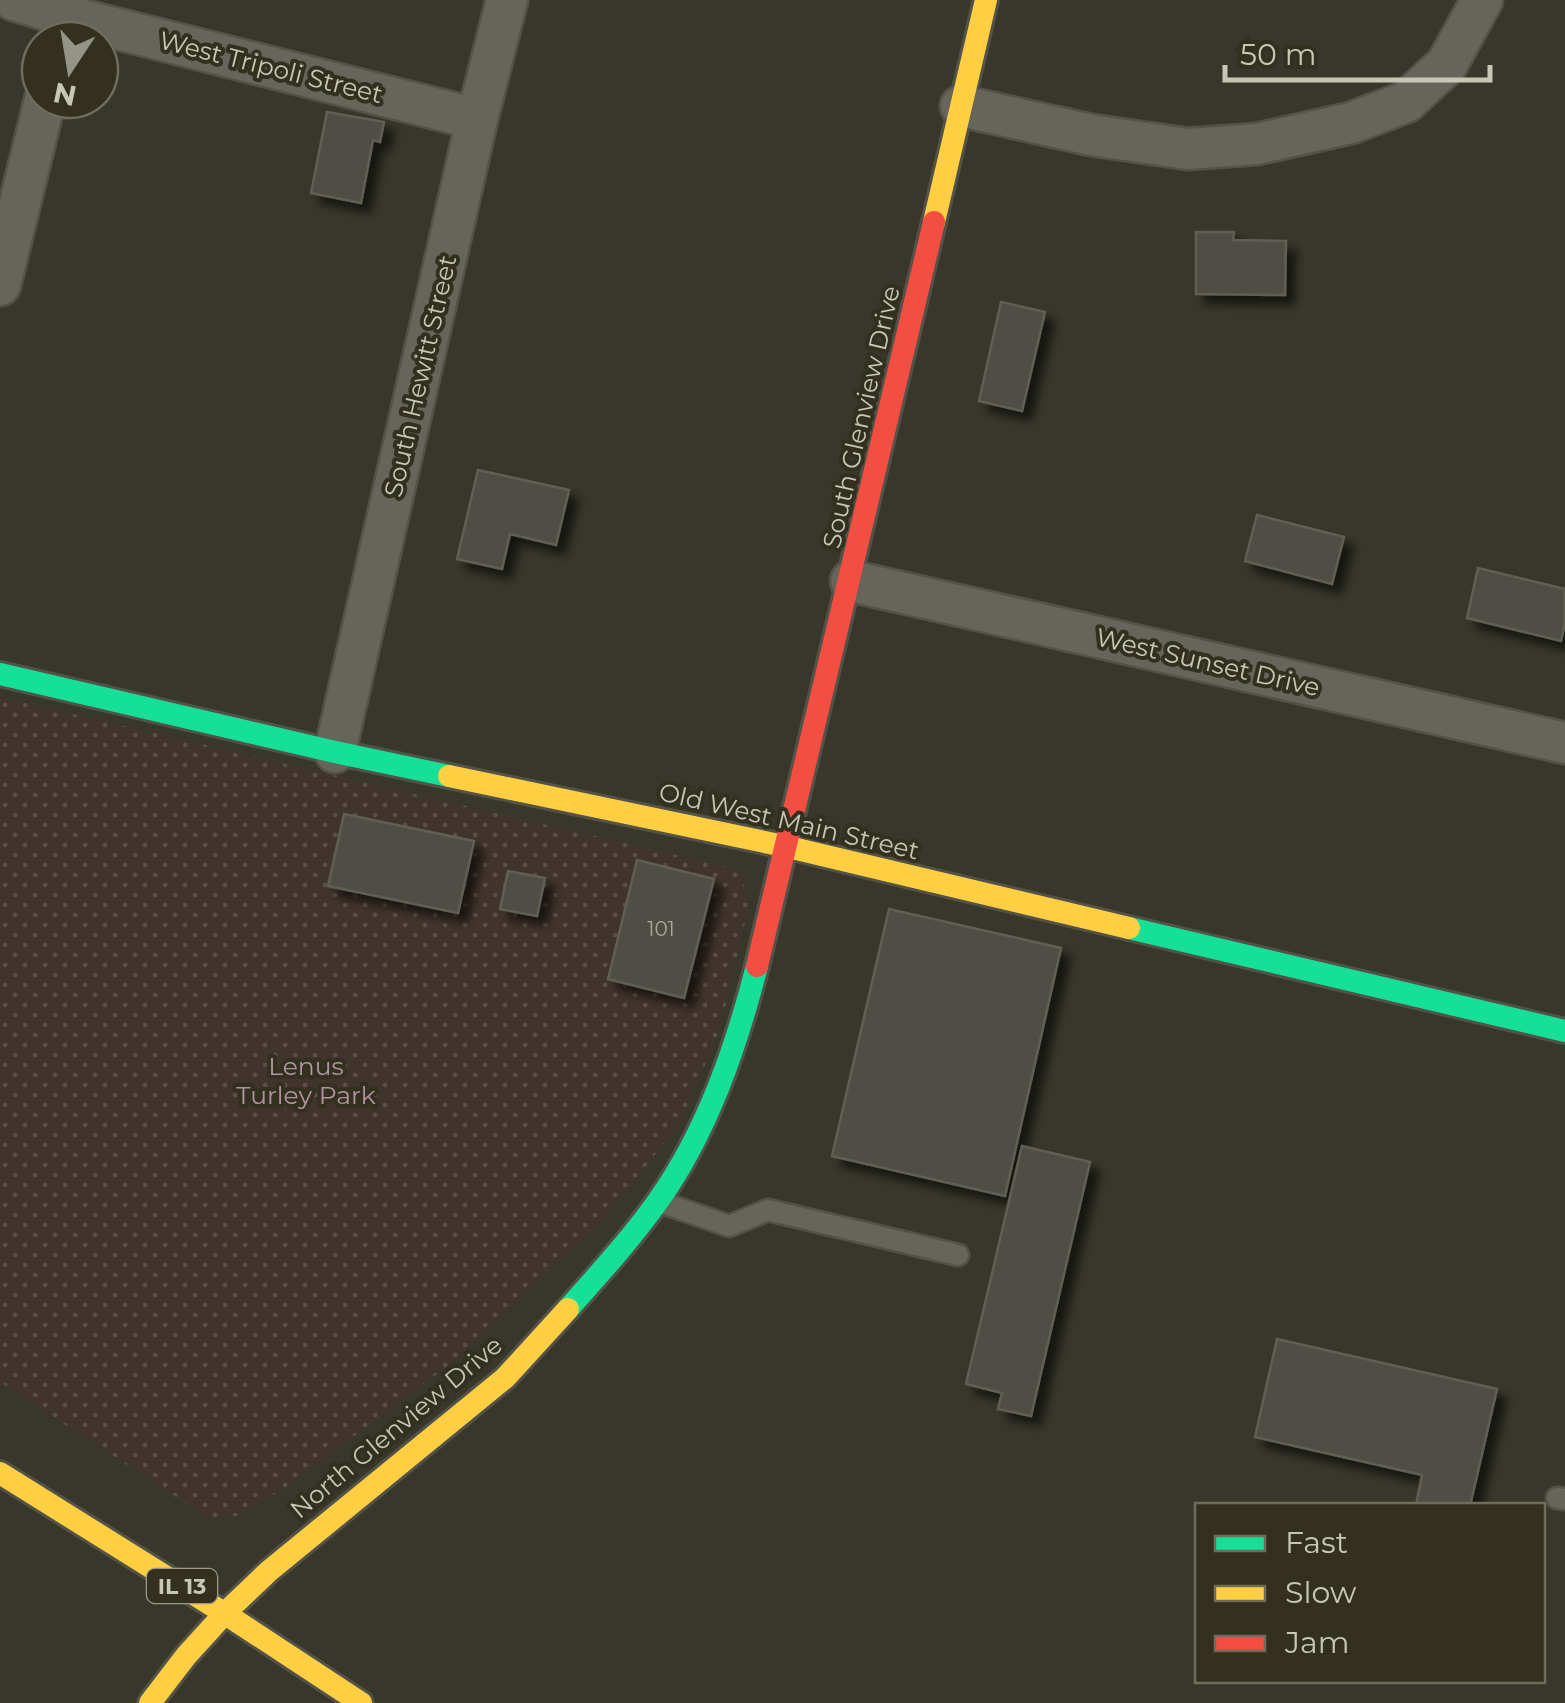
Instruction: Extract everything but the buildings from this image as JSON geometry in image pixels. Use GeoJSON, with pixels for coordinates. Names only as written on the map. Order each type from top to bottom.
{"type":"FeatureCollection","features":[{"type":"Feature","properties":{"kind":"main road","name":"South Glenview Drive"},"geometry":{"type":"LineString","coordinates":[[784,846],[851,581],[986,0]]}},
{"type":"Feature","properties":{"kind":"main road","name":"Old West Main Street"},"geometry":{"type":"LineString","coordinates":[[0,674],[335,752],[784,846],[1565,1030]]}},
{"type":"Feature","properties":{"kind":"main road","name":"North Glenview Drive"},"geometry":{"type":"LineString","coordinates":[[150,1703],[224,1612],[281,1558],[503,1380],[658,1201],[694,1142],[729,1064],[756,975],[784,846]]}},
{"type":"Feature","properties":{"kind":"main road","name":"IL 13"},"geometry":{"type":"LineString","coordinates":[[0,1473],[224,1612],[360,1703]]}},
{"type":"Feature","properties":{"kind":"street","name":"West Tripoli Street"},"geometry":{"type":"LineString","coordinates":[[14,0],[64,19],[477,119]]}},
{"type":"Feature","properties":{"kind":"street","name":"South Hewitt Street"},"geometry":{"type":"LineString","coordinates":[[335,752],[507,0]]}},
{"type":"Feature","properties":{"kind":"street"},"geometry":{"type":"LineString","coordinates":[[961,106],[1092,135],[1188,149],[1257,144],[1351,123],[1406,102],[1447,64],[1482,0]]}},
{"type":"Feature","properties":{"kind":"street"},"geometry":{"type":"LineString","coordinates":[[0,285],[40,120]]}},
{"type":"Feature","properties":{"kind":"street","name":"West Sunset Drive"},"geometry":{"type":"LineString","coordinates":[[851,581],[1565,744]]}},
{"type":"Feature","properties":{"kind":"lane"},"geometry":{"type":"LineString","coordinates":[[658,1201],[729,1226],[768,1210],[958,1255]]}},
{"type":"Feature","properties":{"kind":"green space","name":"Lenus Turley Park"},"geometry":{"type":"Polygon","coordinates":[[[0,697],[740,870],[749,906],[720,1029],[681,1122],[603,1220],[449,1365],[282,1490],[237,1516],[208,1518],[0,1382],[0,697]]]}},
{"type":"Feature","properties":{"kind":"traffic: fast"},"geometry":{"type":"LineString","coordinates":[[0,674],[449,776]]}},
{"type":"Feature","properties":{"kind":"traffic: fast"},"geometry":{"type":"LineString","coordinates":[[1129,928],[1565,1031]]}},
{"type":"Feature","properties":{"kind":"traffic: fast"},"geometry":{"type":"LineString","coordinates":[[568,1309],[648,1215],[691,1147],[740,1028],[757,966]]}},
{"type":"Feature","properties":{"kind":"traffic: slow"},"geometry":{"type":"LineString","coordinates":[[934,222],[986,0]]}},
{"type":"Feature","properties":{"kind":"traffic: slow"},"geometry":{"type":"LineString","coordinates":[[449,776],[784,846],[1129,928]]}},
{"type":"Feature","properties":{"kind":"traffic: slow"},"geometry":{"type":"LineString","coordinates":[[150,1703],[186,1656],[269,1571],[505,1378],[568,1309]]}},
{"type":"Feature","properties":{"kind":"traffic: slow"},"geometry":{"type":"LineString","coordinates":[[0,1473],[361,1703]]}},
{"type":"Feature","properties":{"kind":"traffic: jam"},"geometry":{"type":"LineString","coordinates":[[757,966],[934,222]]}}]}
